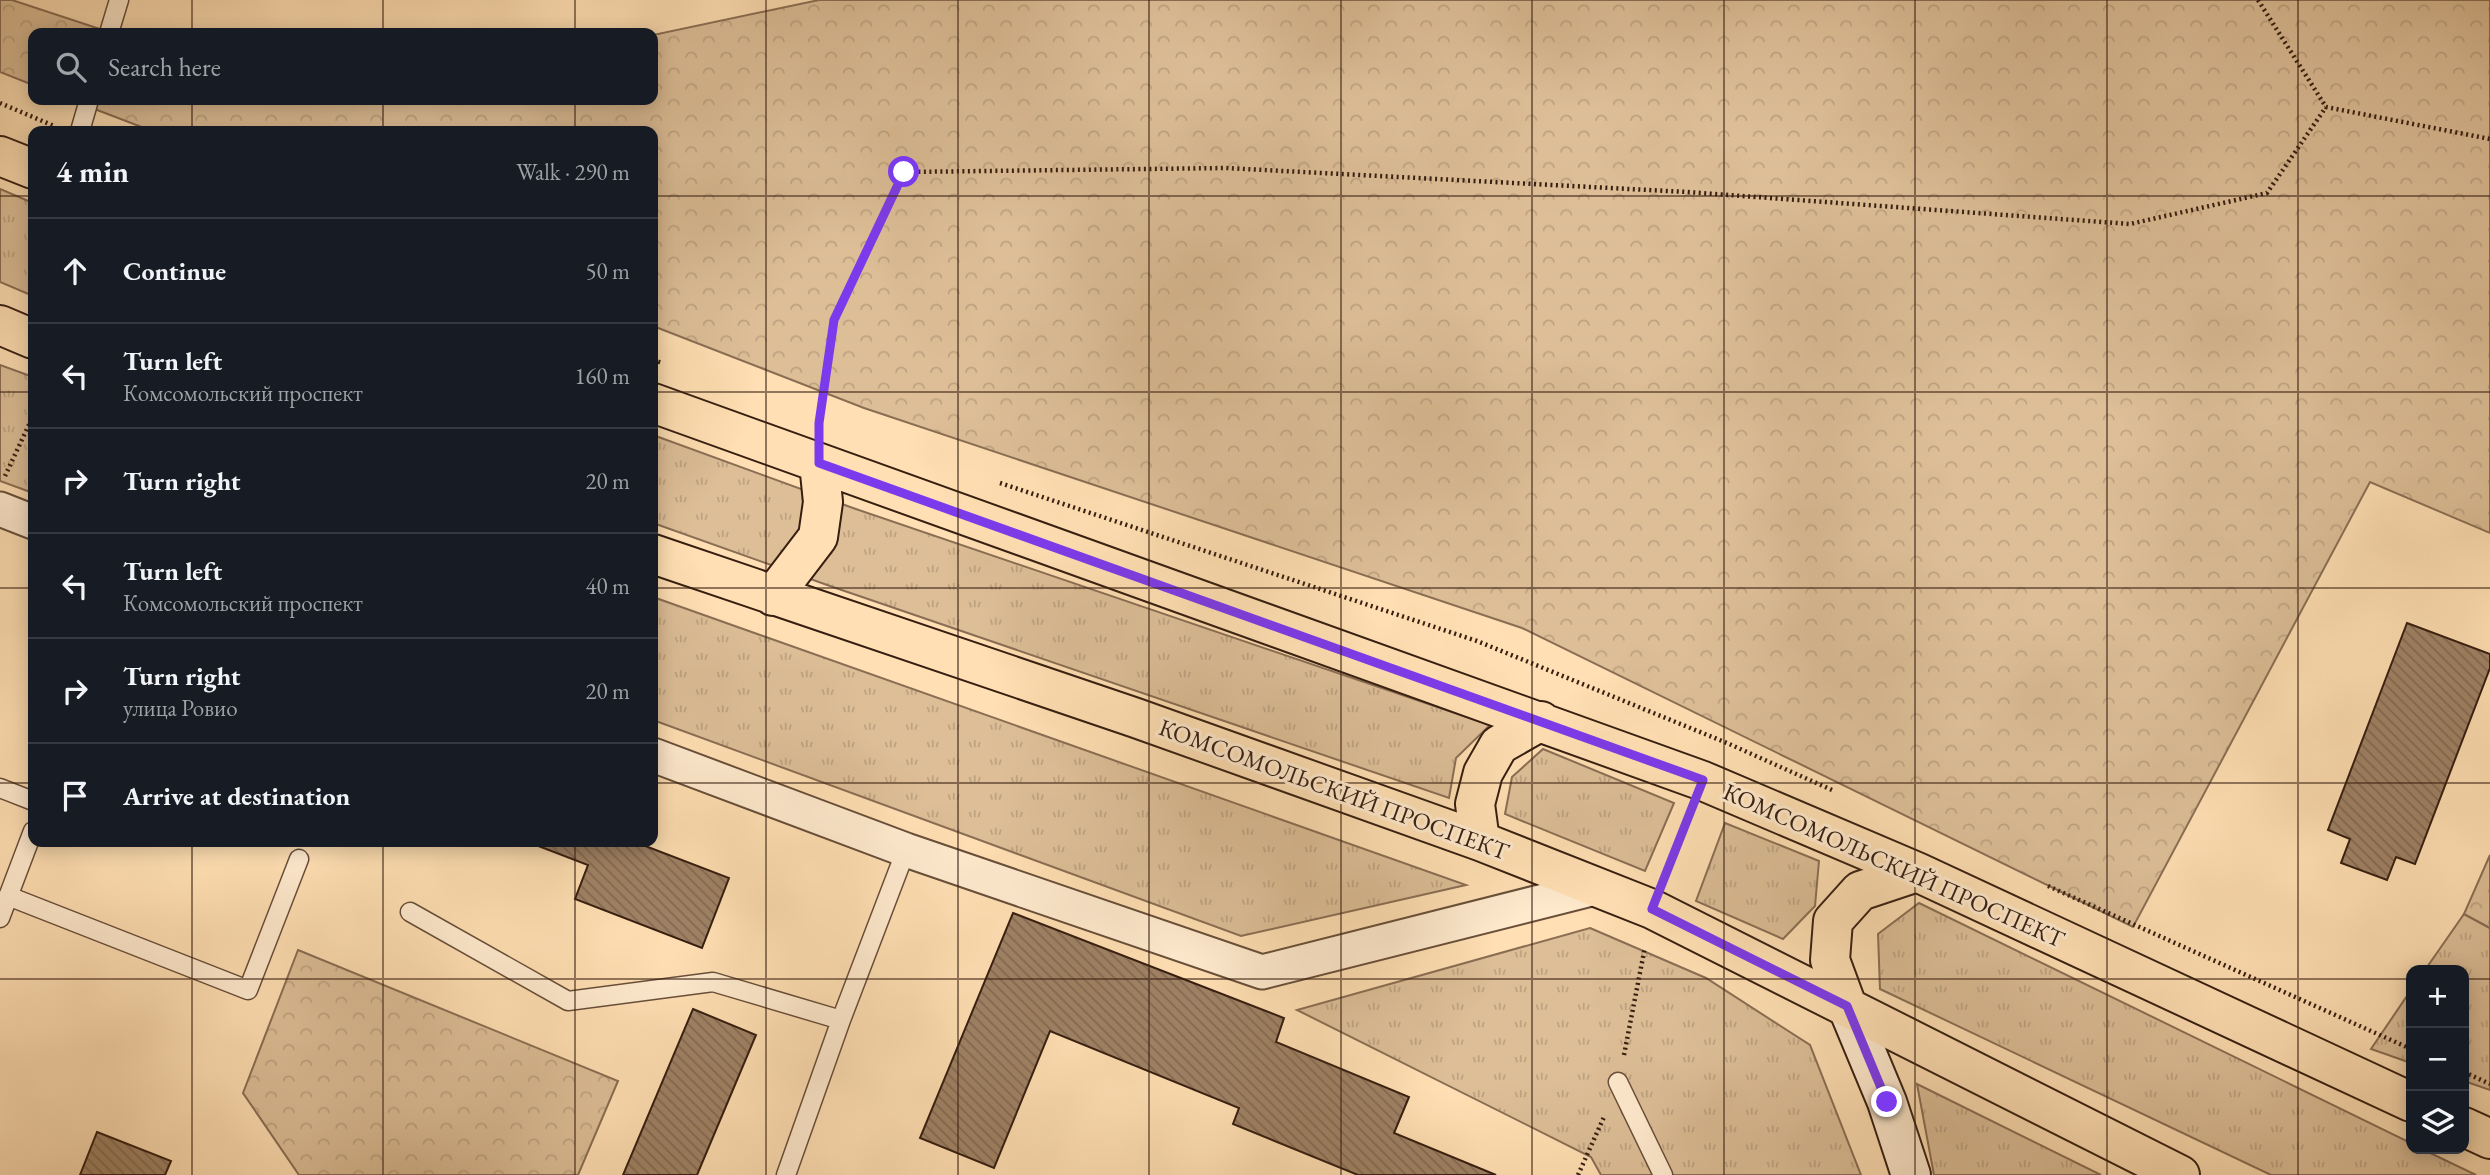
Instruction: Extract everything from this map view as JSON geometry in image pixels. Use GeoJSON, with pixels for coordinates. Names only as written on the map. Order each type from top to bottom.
{"type":"FeatureCollection","features":[{"type":"Feature","properties":{"kind":"main road"},"geometry":{"type":"LineString","coordinates":[[0,156],[28,167]]}},
{"type":"Feature","properties":{"kind":"main road"},"geometry":{"type":"LineString","coordinates":[[0,325],[28,337]]}},
{"type":"Feature","properties":{"kind":"main road","name":"КОМСОМОЛЬСКИЙ ПРОСПЕКТ"},"geometry":{"type":"LineString","coordinates":[[658,405],[1703,780],[1917,872],[2406,1100]]}},
{"type":"Feature","properties":{"kind":"main road"},"geometry":{"type":"LineString","coordinates":[[773,596],[818,537],[823,502],[819,463]]}},
{"type":"Feature","properties":{"kind":"main road","name":"КОМСОМОЛЬСКИЙ ПРОСПЕКТ"},"geometry":{"type":"LineString","coordinates":[[658,556],[1136,718],[1480,841],[1652,909],[2180,1175]]}},
{"type":"Feature","properties":{"kind":"main road"},"geometry":{"type":"LineString","coordinates":[[1480,841],[1475,804],[1483,773],[1499,745],[1541,721]]}},
{"type":"Feature","properties":{"kind":"main road"},"geometry":{"type":"LineString","coordinates":[[1911,1175],[1887,1102],[1830,960],[1832,921],[1860,891],[1917,872]]}},
{"type":"Feature","properties":{"kind":"main road"},"geometry":{"type":"LineString","coordinates":[[2469,1129],[2490,1139]]}},
{"type":"Feature","properties":{"kind":"street"},"geometry":{"type":"LineString","coordinates":[[0,509],[28,520]]}},
{"type":"Feature","properties":{"kind":"street"},"geometry":{"type":"LineString","coordinates":[[658,757],[906,850],[1262,972],[1595,888]]}},
{"type":"Feature","properties":{"kind":"lane"},"geometry":{"type":"LineString","coordinates":[[111,28],[119,0]]}},
{"type":"Feature","properties":{"kind":"lane"},"geometry":{"type":"LineString","coordinates":[[81,126],[88,105]]}},
{"type":"Feature","properties":{"kind":"lane"},"geometry":{"type":"LineString","coordinates":[[0,788],[28,799]]}},
{"type":"Feature","properties":{"kind":"lane"},"geometry":{"type":"LineString","coordinates":[[0,918],[28,844]]}},
{"type":"Feature","properties":{"kind":"lane"},"geometry":{"type":"LineString","coordinates":[[786,1175],[906,850]]}},
{"type":"Feature","properties":{"kind":"lane"},"geometry":{"type":"LineString","coordinates":[[8,896],[248,990],[299,859]]}},
{"type":"Feature","properties":{"kind":"lane"},"geometry":{"type":"LineString","coordinates":[[410,912],[568,1002],[713,982],[841,1020]]}},
{"type":"Feature","properties":{"kind":"lane"},"geometry":{"type":"LineString","coordinates":[[1618,1082],[1663,1175]]}},
{"type":"Feature","properties":{"kind":"path"},"geometry":{"type":"LineString","coordinates":[[2258,0],[2326,107],[2490,139]]}},
{"type":"Feature","properties":{"kind":"path"},"geometry":{"type":"LineString","coordinates":[[0,103],[55,126]]}},
{"type":"Feature","properties":{"kind":"path"},"geometry":{"type":"LineString","coordinates":[[819,463],[819,423],[834,320],[904,172],[1226,169],[1687,192],[2130,224],[2267,193],[2326,107]]}},
{"type":"Feature","properties":{"kind":"path"},"geometry":{"type":"LineString","coordinates":[[0,486],[28,427]]}},
{"type":"Feature","properties":{"kind":"path"},"geometry":{"type":"LineString","coordinates":[[1578,1175],[1618,1082],[1652,909],[1703,780],[1727,743]]}},
{"type":"Feature","properties":{"kind":"path"},"geometry":{"type":"LineString","coordinates":[[2469,1074],[2490,1084]]}},
{"type":"Feature","properties":{"kind":"green space"},"geometry":{"type":"Polygon","coordinates":[[[0,0],[12,0],[97,28],[28,28],[28,83],[0,72],[0,0]]]}},
{"type":"Feature","properties":{"kind":"green space"},"geometry":{"type":"Polygon","coordinates":[[[819,0],[2490,0],[2490,533],[2370,482],[2133,927],[1522,628],[864,408],[658,328],[658,126],[139,126],[84,105],[658,105],[658,34],[819,0]]]}},
{"type":"Feature","properties":{"kind":"green space"},"geometry":{"type":"Polygon","coordinates":[[[0,189],[28,201],[28,294],[0,282],[0,189]]]}},
{"type":"Feature","properties":{"kind":"green space"},"geometry":{"type":"Polygon","coordinates":[[[0,365],[28,375],[28,491],[0,481],[0,365]]]}},
{"type":"Feature","properties":{"kind":"green space"},"geometry":{"type":"Polygon","coordinates":[[[658,437],[853,508],[1490,725],[1456,758],[1449,798],[658,525],[658,437]]]}},
{"type":"Feature","properties":{"kind":"green space"},"geometry":{"type":"Polygon","coordinates":[[[658,599],[1466,885],[1241,936],[658,722],[658,599]]]}},
{"type":"Feature","properties":{"kind":"green space"},"geometry":{"type":"Polygon","coordinates":[[[1543,749],[1674,803],[1645,871],[1505,814],[1512,777],[1543,749]]]}},
{"type":"Feature","properties":{"kind":"green space"},"geometry":{"type":"Polygon","coordinates":[[[1725,823],[1819,861],[1815,906],[1783,939],[1696,901],[1725,823]]]}},
{"type":"Feature","properties":{"kind":"green space"},"geometry":{"type":"Polygon","coordinates":[[[2490,855],[2490,928],[2464,914],[2490,855]]]}},
{"type":"Feature","properties":{"kind":"green space"},"geometry":{"type":"Polygon","coordinates":[[[1919,903],[2406,1141],[2406,1154],[2432,1154],[2476,1175],[2271,1175],[1880,989],[1878,934],[1919,903]]]}},
{"type":"Feature","properties":{"kind":"green space"},"geometry":{"type":"Polygon","coordinates":[[[2464,914],[2490,928],[2490,1090],[2469,1083],[2469,965],[2428,965],[2464,914]]]}},
{"type":"Feature","properties":{"kind":"green space"},"geometry":{"type":"Polygon","coordinates":[[[1590,928],[1706,978],[1810,1045],[1861,1175],[1601,1175],[1591,1157],[1297,1010],[1590,928]]]}},
{"type":"Feature","properties":{"kind":"green space"},"geometry":{"type":"Polygon","coordinates":[[[298,950],[618,1081],[578,1175],[299,1175],[243,1093],[298,950]]]}},
{"type":"Feature","properties":{"kind":"green space"},"geometry":{"type":"Polygon","coordinates":[[[2406,997],[2406,1061],[2371,1049],[2406,997]]]}},
{"type":"Feature","properties":{"kind":"green space"},"geometry":{"type":"Polygon","coordinates":[[[1917,1084],[2101,1175],[1934,1175],[1917,1084]]]}},
{"type":"Feature","properties":{"kind":"building"},"geometry":{"type":"Polygon","coordinates":[[[2407,623],[2490,654],[2490,668],[2415,864],[2396,857],[2387,880],[2341,863],[2350,839],[2328,830],[2407,623]]]}},
{"type":"Feature","properties":{"kind":"building"},"geometry":{"type":"Polygon","coordinates":[[[541,847],[648,847],[729,878],[702,948],[575,899],[588,865],[541,847]]]}},
{"type":"Feature","properties":{"kind":"building"},"geometry":{"type":"Polygon","coordinates":[[[1013,913],[1284,1018],[1276,1042],[1409,1097],[1394,1133],[1496,1175],[1358,1175],[1233,1124],[1239,1108],[1050,1031],[994,1168],[920,1138],[1013,913]]]}},
{"type":"Feature","properties":{"kind":"building"},"geometry":{"type":"Polygon","coordinates":[[[693,1009],[756,1035],[697,1175],[623,1175],[693,1009]]]}},
{"type":"Feature","properties":{"kind":"building"},"geometry":{"type":"Polygon","coordinates":[[[97,1132],[171,1161],[165,1175],[80,1175],[97,1132]]]}},
{"type":"Feature","properties":{"kind":"route"},"geometry":{"type":"LineString","coordinates":[[904,172],[834,320],[819,423],[819,463],[1703,780],[1652,909],[1847,1006],[1887,1102]]}}]}
